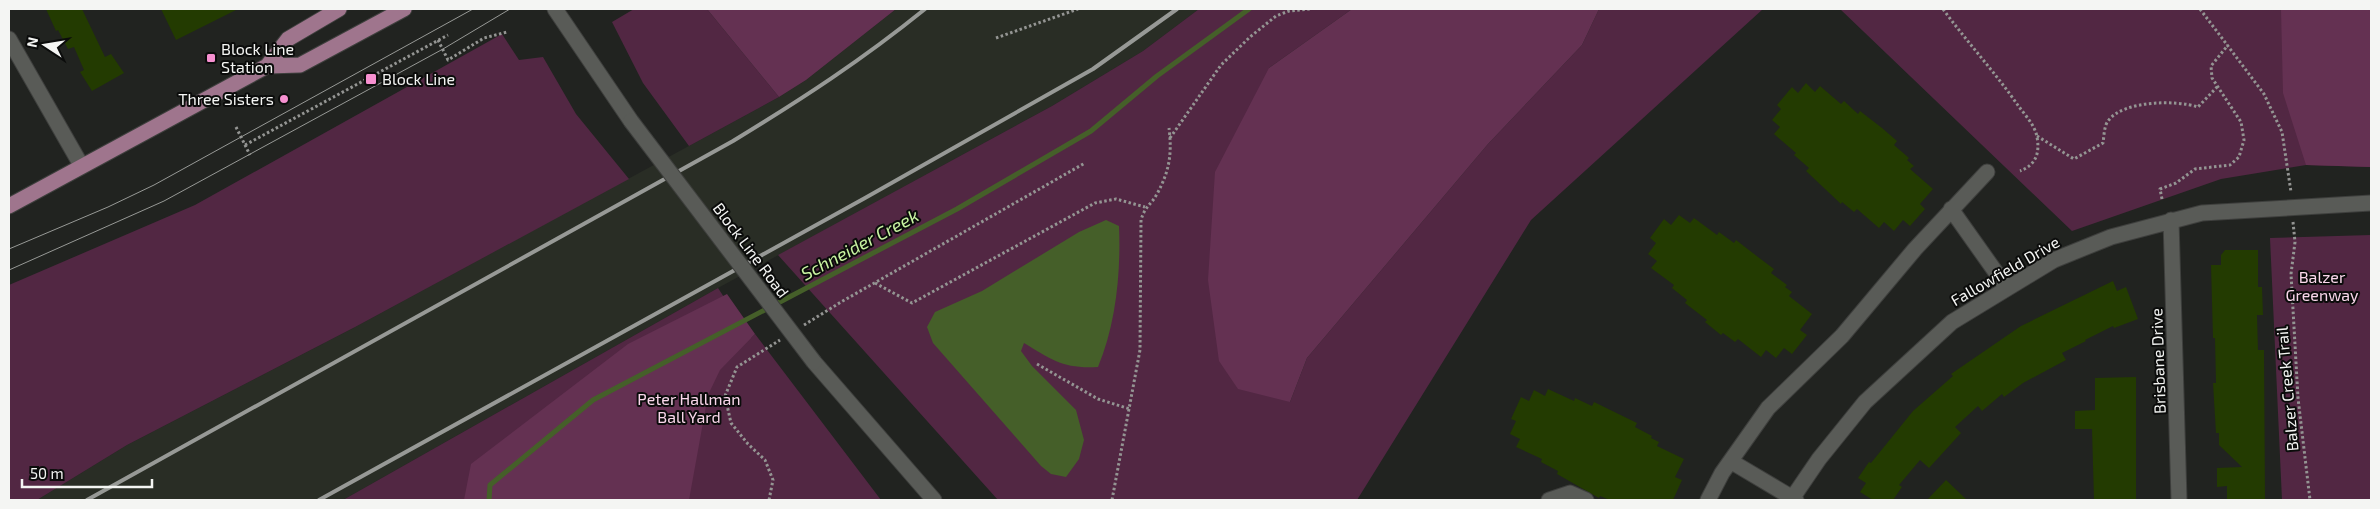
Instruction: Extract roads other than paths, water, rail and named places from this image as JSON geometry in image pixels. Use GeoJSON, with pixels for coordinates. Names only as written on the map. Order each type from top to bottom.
{"type":"FeatureCollection","features":[{"type":"Feature","properties":{"kind":"main road"},"geometry":{"type":"LineString","coordinates":[[9,206],[81,165],[267,66],[288,39],[340,9]]}},
{"type":"Feature","properties":{"kind":"main road"},"geometry":{"type":"LineString","coordinates":[[267,66],[300,64],[404,9]]}},
{"type":"Feature","properties":{"kind":"street","name":"Block Line Road"},"geometry":{"type":"LineString","coordinates":[[555,9],[631,121],[814,362],[927,498]]}},
{"type":"Feature","properties":{"kind":"street"},"geometry":{"type":"LineString","coordinates":[[9,39],[81,165]]}},
{"type":"Feature","properties":{"kind":"street"},"geometry":{"type":"LineString","coordinates":[[1708,500],[1722,473],[1732,462],[1768,408],[1842,336],[1951,209],[1987,172]]}},
{"type":"Feature","properties":{"kind":"street","name":"Fallowfield Drive"},"geometry":{"type":"LineString","coordinates":[[1793,500],[1819,459],[1865,402],[1952,322],[2054,260],[2112,237],[2202,213],[2371,203]]}},
{"type":"Feature","properties":{"kind":"street"},"geometry":{"type":"LineString","coordinates":[[1951,209],[2007,288]]}},
{"type":"Feature","properties":{"kind":"street","name":"Brisbane Drive"},"geometry":{"type":"LineString","coordinates":[[2171,220],[2179,500]]}},
{"type":"Feature","properties":{"kind":"street"},"geometry":{"type":"LineString","coordinates":[[1732,462],[1793,500]]}},
{"type":"Feature","properties":{"kind":"street"},"geometry":{"type":"LineString","coordinates":[[1549,500],[1550,498],[1570,493],[1586,500]]}},
{"type":"Feature","properties":{"kind":"waterway","name":"Schneider Creek"},"geometry":{"type":"LineString","coordinates":[[489,500],[490,485],[593,400],[957,209],[1091,131],[1157,76],[1249,9]]}},
{"type":"Feature","properties":{"kind":"tram line"},"geometry":{"type":"LineString","coordinates":[[9,249],[108,207],[154,185],[473,9]]}},
{"type":"Feature","properties":{"kind":"tram line"},"geometry":{"type":"LineString","coordinates":[[9,270],[164,201],[443,49],[510,9]]}},
{"type":"Feature","properties":{"kind":"railway"},"geometry":{"type":"LineString","coordinates":[[87,500],[733,141],[831,78],[925,9]]}},
{"type":"Feature","properties":{"kind":"railway"},"geometry":{"type":"LineString","coordinates":[[319,500],[865,198],[1093,69],[1177,9]]}},
{"type":"Feature","properties":{"kind":"place","name":"Block Line Station"},"geometry":{"type":"Point","coordinates":[211,58]}},
{"type":"Feature","properties":{"kind":"place","name":"Block Line"},"geometry":{"type":"Point","coordinates":[371,79]}},
{"type":"Feature","properties":{"kind":"place","name":"Three Sisters"},"geometry":{"type":"Point","coordinates":[284,99]}},
{"type":"Feature","properties":{"kind":"park label","name":"Balzer Greenway"},"geometry":{"type":"Point","coordinates":[2322,286]}},
{"type":"Feature","properties":{"kind":"park label","name":"Peter Hallman Ball Yard"},"geometry":{"type":"Point","coordinates":[689,408]}}]}
